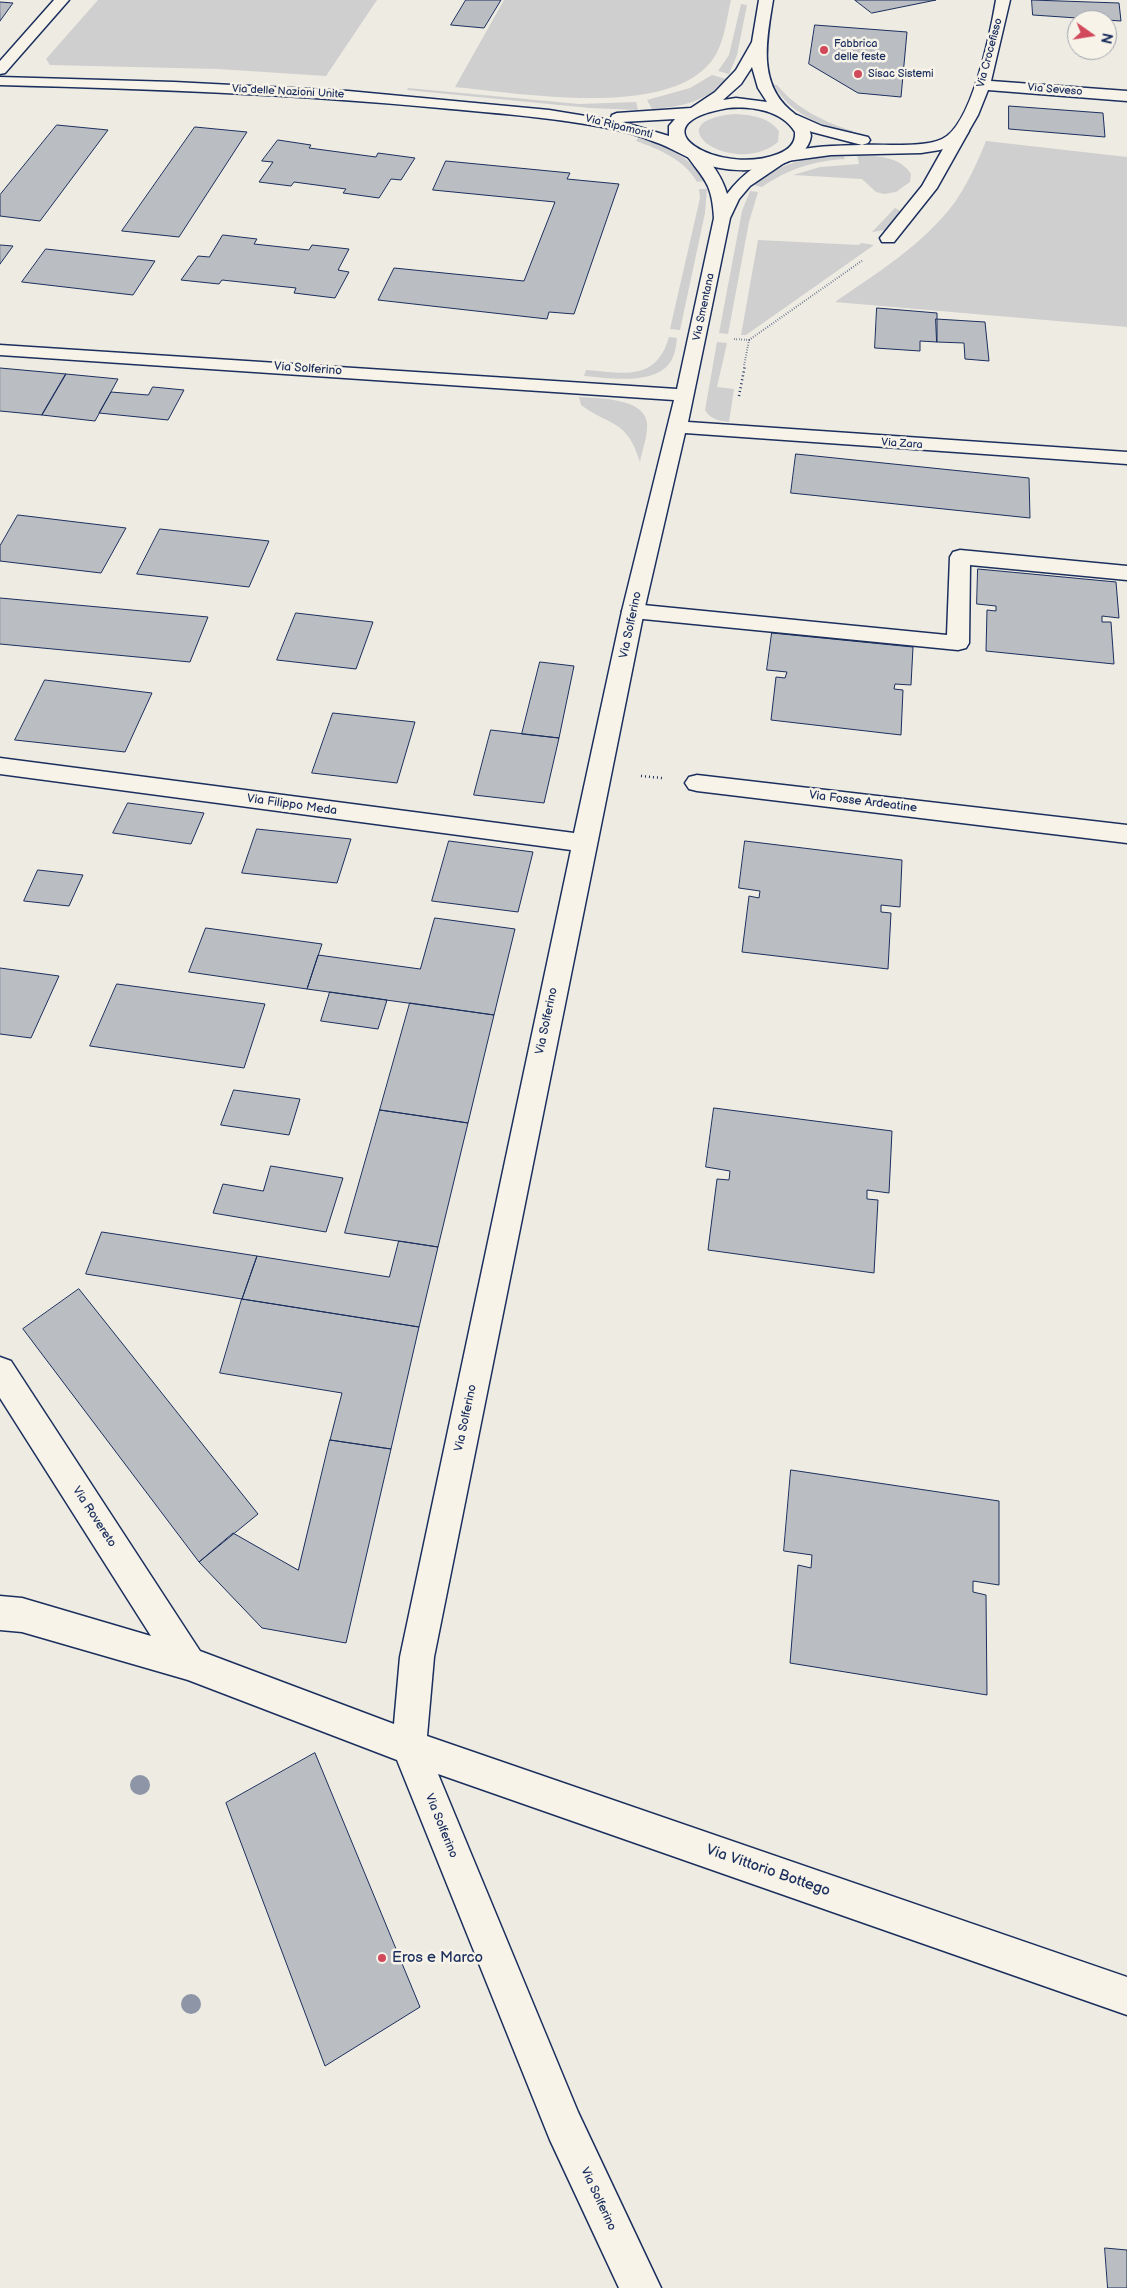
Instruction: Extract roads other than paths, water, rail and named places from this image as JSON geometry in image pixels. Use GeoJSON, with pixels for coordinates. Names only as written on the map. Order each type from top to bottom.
{"type":"FeatureCollection","features":[{"type":"Feature","properties":{"kind":"street"},"geometry":{"type":"LineString","coordinates":[[0,70],[62,0]]}},
{"type":"Feature","properties":{"kind":"street"},"geometry":{"type":"LineString","coordinates":[[766,0],[758,44],[758,62],[762,82],[775,104],[801,127],[803,136],[797,149],[783,158]]}},
{"type":"Feature","properties":{"kind":"street","name":"Via Crocefisso"},"geometry":{"type":"LineString","coordinates":[[888,238],[908,218],[926,194],[942,168],[984,84],[998,33],[1003,0]]}},
{"type":"Feature","properties":{"kind":"street"},"geometry":{"type":"LineString","coordinates":[[689,151],[678,138],[677,128],[684,118],[718,97],[737,80],[750,61],[758,44]]}},
{"type":"Feature","properties":{"kind":"street","name":"Via delle Nazioni Unite"},"geometry":{"type":"LineString","coordinates":[[0,81],[147,84],[367,96],[576,117]]}},
{"type":"Feature","properties":{"kind":"street","name":"Via Seveso"},"geometry":{"type":"LineString","coordinates":[[984,84],[1127,96]]}},
{"type":"Feature","properties":{"kind":"street","name":"Via Ripamonti"},"geometry":{"type":"LineString","coordinates":[[576,117],[618,118],[694,112],[715,105],[736,103],[764,106],[789,116]]}},
{"type":"Feature","properties":{"kind":"street"},"geometry":{"type":"LineString","coordinates":[[789,116],[839,135],[913,148]]}},
{"type":"Feature","properties":{"kind":"street","name":"Via Ripamonti"},"geometry":{"type":"LineString","coordinates":[[576,117],[636,130],[710,160],[732,164],[754,164],[783,158]]}},
{"type":"Feature","properties":{"kind":"street"},"geometry":{"type":"LineString","coordinates":[[783,158],[831,150],[913,148],[944,144],[961,131]]}},
{"type":"Feature","properties":{"kind":"street","name":"Via Crocefisso"},"geometry":{"type":"LineString","coordinates":[[913,148],[930,163],[931,174],[926,194]]}},
{"type":"Feature","properties":{"kind":"street","name":"Via Smentana"},"geometry":{"type":"LineString","coordinates":[[685,395],[722,218],[722,206],[717,184],[703,163],[689,151]]}},
{"type":"Feature","properties":{"kind":"street","name":"Via Smentana"},"geometry":{"type":"LineString","coordinates":[[722,218],[733,195],[740,186],[756,172],[783,158]]}},
{"type":"Feature","properties":{"kind":"street","name":"Via Solferino"},"geometry":{"type":"LineString","coordinates":[[0,350],[685,395],[634,610],[599,771],[417,1657],[409,1747],[564,2126],[640,2288]]}},
{"type":"Feature","properties":{"kind":"street","name":"Via Zara"},"geometry":{"type":"LineString","coordinates":[[676,427],[1127,458]]}},
{"type":"Feature","properties":{"kind":"street"},"geometry":{"type":"LineString","coordinates":[[634,610],[958,643],[960,557],[1127,573]]}},
{"type":"Feature","properties":{"kind":"street","name":"Via Filippo Meda"},"geometry":{"type":"LineString","coordinates":[[0,766],[584,843]]}},
{"type":"Feature","properties":{"kind":"street","name":"Via Fosse Ardeatine"},"geometry":{"type":"LineString","coordinates":[[697,783],[1127,834]]}},
{"type":"Feature","properties":{"kind":"street","name":"Via Rovereto"},"geometry":{"type":"LineString","coordinates":[[0,1370],[188,1663]]}},
{"type":"Feature","properties":{"kind":"street"},"geometry":{"type":"LineString","coordinates":[[0,1613],[22,1615],[188,1663],[409,1747]]}},
{"type":"Feature","properties":{"kind":"street","name":"Via Vittorio Bottego"},"geometry":{"type":"LineString","coordinates":[[409,1747],[1127,1996]]}},
{"type":"Feature","properties":{"kind":"place","name":"Fabbrica delle feste"},"geometry":{"type":"Point","coordinates":[824,50]}},
{"type":"Feature","properties":{"kind":"place","name":"Sisac Sistemi"},"geometry":{"type":"Point","coordinates":[858,74]}},
{"type":"Feature","properties":{"kind":"place","name":"Eros e Marco"},"geometry":{"type":"Point","coordinates":[382,1958]}}]}
